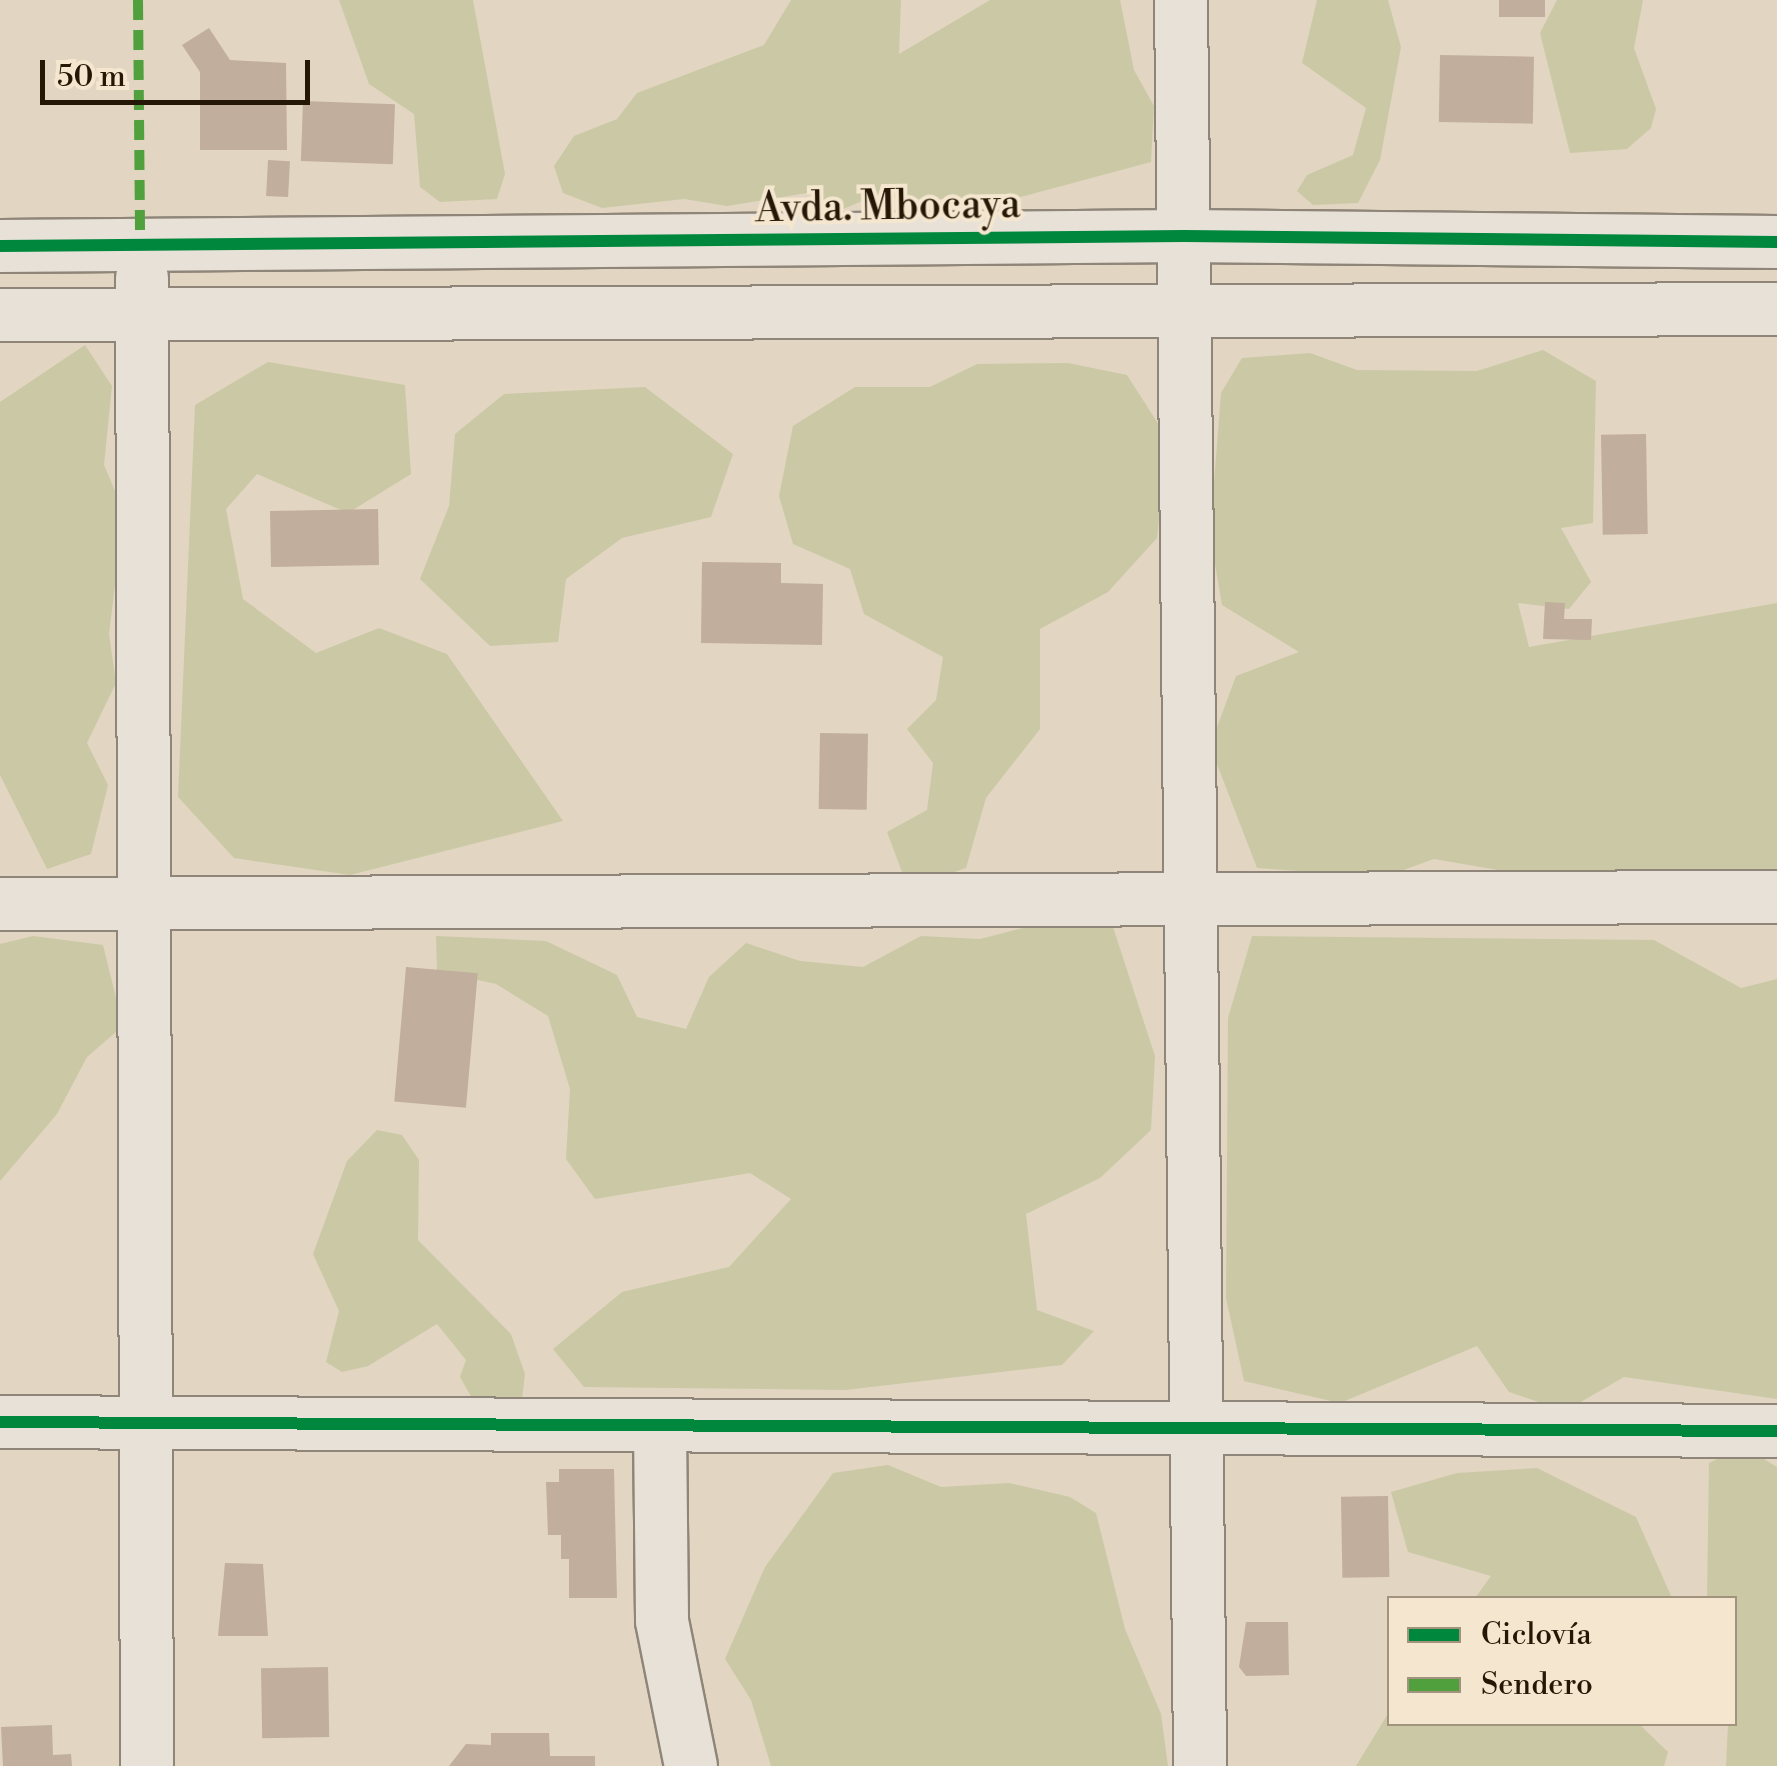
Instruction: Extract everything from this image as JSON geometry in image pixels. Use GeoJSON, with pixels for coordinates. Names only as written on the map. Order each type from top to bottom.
{"type":"FeatureCollection","features":[{"type":"Feature","properties":{"kind":"street"},"geometry":{"type":"LineString","coordinates":[[1180,0],[1200,1766]]}},
{"type":"Feature","properties":{"kind":"street","name":"Avda. Mbocaya"},"geometry":{"type":"LineString","coordinates":[[0,246],[1184,236],[1777,242]]}},
{"type":"Feature","properties":{"kind":"street"},"geometry":{"type":"LineString","coordinates":[[140,246],[143,314],[140,1425],[147,1766]]}},
{"type":"Feature","properties":{"kind":"street"},"geometry":{"type":"LineString","coordinates":[[0,315],[1777,310]]}},
{"type":"Feature","properties":{"kind":"street"},"geometry":{"type":"LineString","coordinates":[[0,904],[1777,897]]}},
{"type":"Feature","properties":{"kind":"street"},"geometry":{"type":"LineString","coordinates":[[0,1422],[1777,1431]]}},
{"type":"Feature","properties":{"kind":"street"},"geometry":{"type":"LineString","coordinates":[[660,1426],[662,1622],[691,1766]]}},
{"type":"Feature","properties":{"kind":"shaded area"},"geometry":{"type":"Polygon","coordinates":[[[339,0],[473,0],[505,174],[497,199],[440,202],[420,187],[414,114],[369,84],[339,0]]]}},
{"type":"Feature","properties":{"kind":"shaded area"},"geometry":{"type":"Polygon","coordinates":[[[791,0],[901,0],[899,54],[990,0],[1120,0],[1134,70],[1154,106],[1151,162],[1013,199],[867,199],[843,209],[807,193],[727,206],[684,199],[602,208],[563,193],[554,166],[574,136],[617,119],[637,93],[764,45],[791,0]]]}},
{"type":"Feature","properties":{"kind":"shaded area"},"geometry":{"type":"Polygon","coordinates":[[[1317,0],[1388,0],[1401,47],[1380,160],[1358,203],[1313,205],[1297,191],[1307,175],[1353,155],[1366,108],[1302,63],[1317,0]]]}},
{"type":"Feature","properties":{"kind":"shaded area"},"geometry":{"type":"Polygon","coordinates":[[[1557,0],[1643,0],[1634,48],[1656,109],[1651,128],[1627,149],[1570,153],[1540,33],[1557,0]]]}},
{"type":"Feature","properties":{"kind":"shaded area"},"geometry":{"type":"Polygon","coordinates":[[[85,345],[112,386],[104,465],[124,512],[109,634],[116,683],[87,743],[108,785],[91,854],[47,869],[0,775],[0,402],[85,345]]]}},
{"type":"Feature","properties":{"kind":"shaded area"},"geometry":{"type":"Polygon","coordinates":[[[1543,350],[1596,381],[1593,523],[1561,528],[1591,582],[1569,609],[1518,603],[1529,647],[1777,603],[1777,882],[1657,897],[1434,859],[1384,877],[1257,868],[1210,746],[1236,676],[1299,652],[1222,605],[1210,535],[1221,393],[1242,358],[1310,353],[1357,370],[1477,371],[1543,350]]]}},
{"type":"Feature","properties":{"kind":"shaded area"},"geometry":{"type":"Polygon","coordinates":[[[268,362],[405,385],[411,474],[348,513],[257,474],[226,509],[243,599],[316,653],[379,628],[447,654],[563,821],[350,875],[234,858],[178,797],[195,405],[268,362]]]}},
{"type":"Feature","properties":{"kind":"shaded area"},"geometry":{"type":"Polygon","coordinates":[[[1068,363],[1127,375],[1168,439],[1157,538],[1108,592],[1040,629],[1040,729],[986,798],[966,868],[908,888],[887,832],[927,810],[933,763],[907,729],[936,700],[943,657],[864,614],[850,569],[793,544],[779,496],[793,426],[855,387],[930,387],[977,364],[1068,363]]]}},
{"type":"Feature","properties":{"kind":"shaded area"},"geometry":{"type":"Polygon","coordinates":[[[645,387],[733,454],[711,517],[622,538],[566,579],[558,642],[490,646],[420,579],[449,506],[455,434],[504,394],[645,387]]]}},
{"type":"Feature","properties":{"kind":"shaded area"},"geometry":{"type":"Polygon","coordinates":[[[1043,923],[1112,924],[1155,1056],[1151,1130],[1100,1178],[1026,1214],[1037,1310],[1094,1331],[1062,1365],[845,1390],[584,1387],[553,1349],[622,1292],[729,1267],[791,1199],[750,1173],[595,1199],[566,1159],[570,1089],[548,1016],[496,984],[437,971],[436,936],[546,941],[617,975],[637,1017],[686,1029],[709,977],[746,943],[800,961],[863,967],[921,936],[980,939],[1043,923]]]}},
{"type":"Feature","properties":{"kind":"shaded area"},"geometry":{"type":"Polygon","coordinates":[[[33,936],[103,945],[123,1026],[87,1057],[57,1114],[0,1181],[0,944],[33,936]]]}},
{"type":"Feature","properties":{"kind":"shaded area"},"geometry":{"type":"Polygon","coordinates":[[[1252,936],[1654,940],[1741,988],[1777,979],[1777,1399],[1624,1377],[1565,1411],[1509,1392],[1477,1346],[1340,1403],[1244,1381],[1226,1298],[1228,1018],[1252,936]]]}},
{"type":"Feature","properties":{"kind":"shaded area"},"geometry":{"type":"Polygon","coordinates":[[[377,1130],[402,1135],[419,1160],[418,1240],[511,1334],[525,1374],[522,1399],[477,1407],[460,1377],[466,1360],[437,1324],[368,1366],[342,1372],[326,1362],[339,1311],[313,1254],[347,1161],[377,1130]]]}},
{"type":"Feature","properties":{"kind":"shaded area"},"geometry":{"type":"Polygon","coordinates":[[[1743,1446],[1777,1467],[1777,1766],[1726,1766],[1728,1726],[1737,1726],[1737,1596],[1707,1596],[1709,1463],[1743,1446]]]}},
{"type":"Feature","properties":{"kind":"shaded area"},"geometry":{"type":"Polygon","coordinates":[[[888,1465],[941,1487],[1009,1483],[1070,1497],[1096,1513],[1125,1629],[1161,1714],[1168,1766],[771,1766],[751,1700],[725,1659],[765,1567],[833,1473],[888,1465]]]}},
{"type":"Feature","properties":{"kind":"shaded area"},"geometry":{"type":"Polygon","coordinates":[[[1537,1468],[1636,1517],[1671,1596],[1476,1596],[1491,1576],[1408,1552],[1391,1492],[1457,1473],[1537,1468]]]}},
{"type":"Feature","properties":{"kind":"shaded area"},"geometry":{"type":"Polygon","coordinates":[[[1387,1715],[1387,1726],[1641,1726],[1668,1752],[1664,1766],[1356,1766],[1387,1715]]]}},
{"type":"Feature","properties":{"kind":"building"},"geometry":{"type":"Polygon","coordinates":[[[1499,0],[1545,0],[1545,17],[1499,17],[1499,0]]]}},
{"type":"Feature","properties":{"kind":"building"},"geometry":{"type":"Polygon","coordinates":[[[209,28],[230,60],[286,63],[287,150],[200,150],[200,72],[182,45],[209,28]]]}},
{"type":"Feature","properties":{"kind":"building"},"geometry":{"type":"Polygon","coordinates":[[[1440,55],[1534,57],[1533,124],[1439,122],[1440,55]]]}},
{"type":"Feature","properties":{"kind":"building"},"geometry":{"type":"Polygon","coordinates":[[[303,101],[395,104],[393,164],[301,161],[303,101]]]}},
{"type":"Feature","properties":{"kind":"building"},"geometry":{"type":"Polygon","coordinates":[[[268,160],[290,161],[288,197],[266,196],[268,160]]]}},
{"type":"Feature","properties":{"kind":"building"},"geometry":{"type":"Polygon","coordinates":[[[1646,434],[1648,534],[1603,535],[1601,435],[1646,434]]]}},
{"type":"Feature","properties":{"kind":"building"},"geometry":{"type":"Polygon","coordinates":[[[378,509],[379,565],[271,567],[270,511],[378,509]]]}},
{"type":"Feature","properties":{"kind":"building"},"geometry":{"type":"Polygon","coordinates":[[[702,562],[781,563],[781,583],[823,584],[822,645],[701,643],[702,562]]]}},
{"type":"Feature","properties":{"kind":"building"},"geometry":{"type":"Polygon","coordinates":[[[1545,602],[1565,603],[1564,619],[1592,619],[1591,640],[1543,639],[1545,602]]]}},
{"type":"Feature","properties":{"kind":"building"},"geometry":{"type":"Polygon","coordinates":[[[820,733],[868,734],[867,810],[819,809],[820,733]]]}},
{"type":"Feature","properties":{"kind":"building"},"geometry":{"type":"Polygon","coordinates":[[[406,967],[478,973],[466,1108],[394,1101],[406,967]]]}},
{"type":"Feature","properties":{"kind":"building"},"geometry":{"type":"Polygon","coordinates":[[[559,1469],[614,1469],[617,1598],[569,1598],[569,1559],[561,1559],[561,1535],[548,1535],[546,1482],[559,1482],[559,1469]]]}},
{"type":"Feature","properties":{"kind":"building"},"geometry":{"type":"Polygon","coordinates":[[[1388,1496],[1389,1577],[1342,1578],[1341,1497],[1388,1496]]]}},
{"type":"Feature","properties":{"kind":"building"},"geometry":{"type":"Polygon","coordinates":[[[225,1563],[263,1564],[268,1636],[218,1636],[225,1563]]]}},
{"type":"Feature","properties":{"kind":"building"},"geometry":{"type":"Polygon","coordinates":[[[1246,1622],[1288,1622],[1289,1675],[1246,1676],[1239,1667],[1246,1622]]]}},
{"type":"Feature","properties":{"kind":"building"},"geometry":{"type":"Polygon","coordinates":[[[328,1667],[329,1737],[262,1738],[261,1668],[328,1667]]]}},
{"type":"Feature","properties":{"kind":"building"},"geometry":{"type":"Polygon","coordinates":[[[52,1725],[53,1755],[71,1754],[72,1766],[3,1766],[1,1727],[52,1725]]]}},
{"type":"Feature","properties":{"kind":"building"},"geometry":{"type":"Polygon","coordinates":[[[491,1733],[549,1733],[550,1756],[595,1756],[595,1766],[449,1766],[466,1744],[491,1745],[491,1733]]]}},
{"type":"Feature","properties":{"kind":"marked path"},"geometry":{"type":"LineString","coordinates":[[138,0],[140,246]]}},
{"type":"Feature","properties":{"kind":"cycle path"},"geometry":{"type":"LineString","coordinates":[[0,246],[1184,236],[1777,242]]}},
{"type":"Feature","properties":{"kind":"cycle path"},"geometry":{"type":"LineString","coordinates":[[0,1422],[1777,1431]]}}]}
